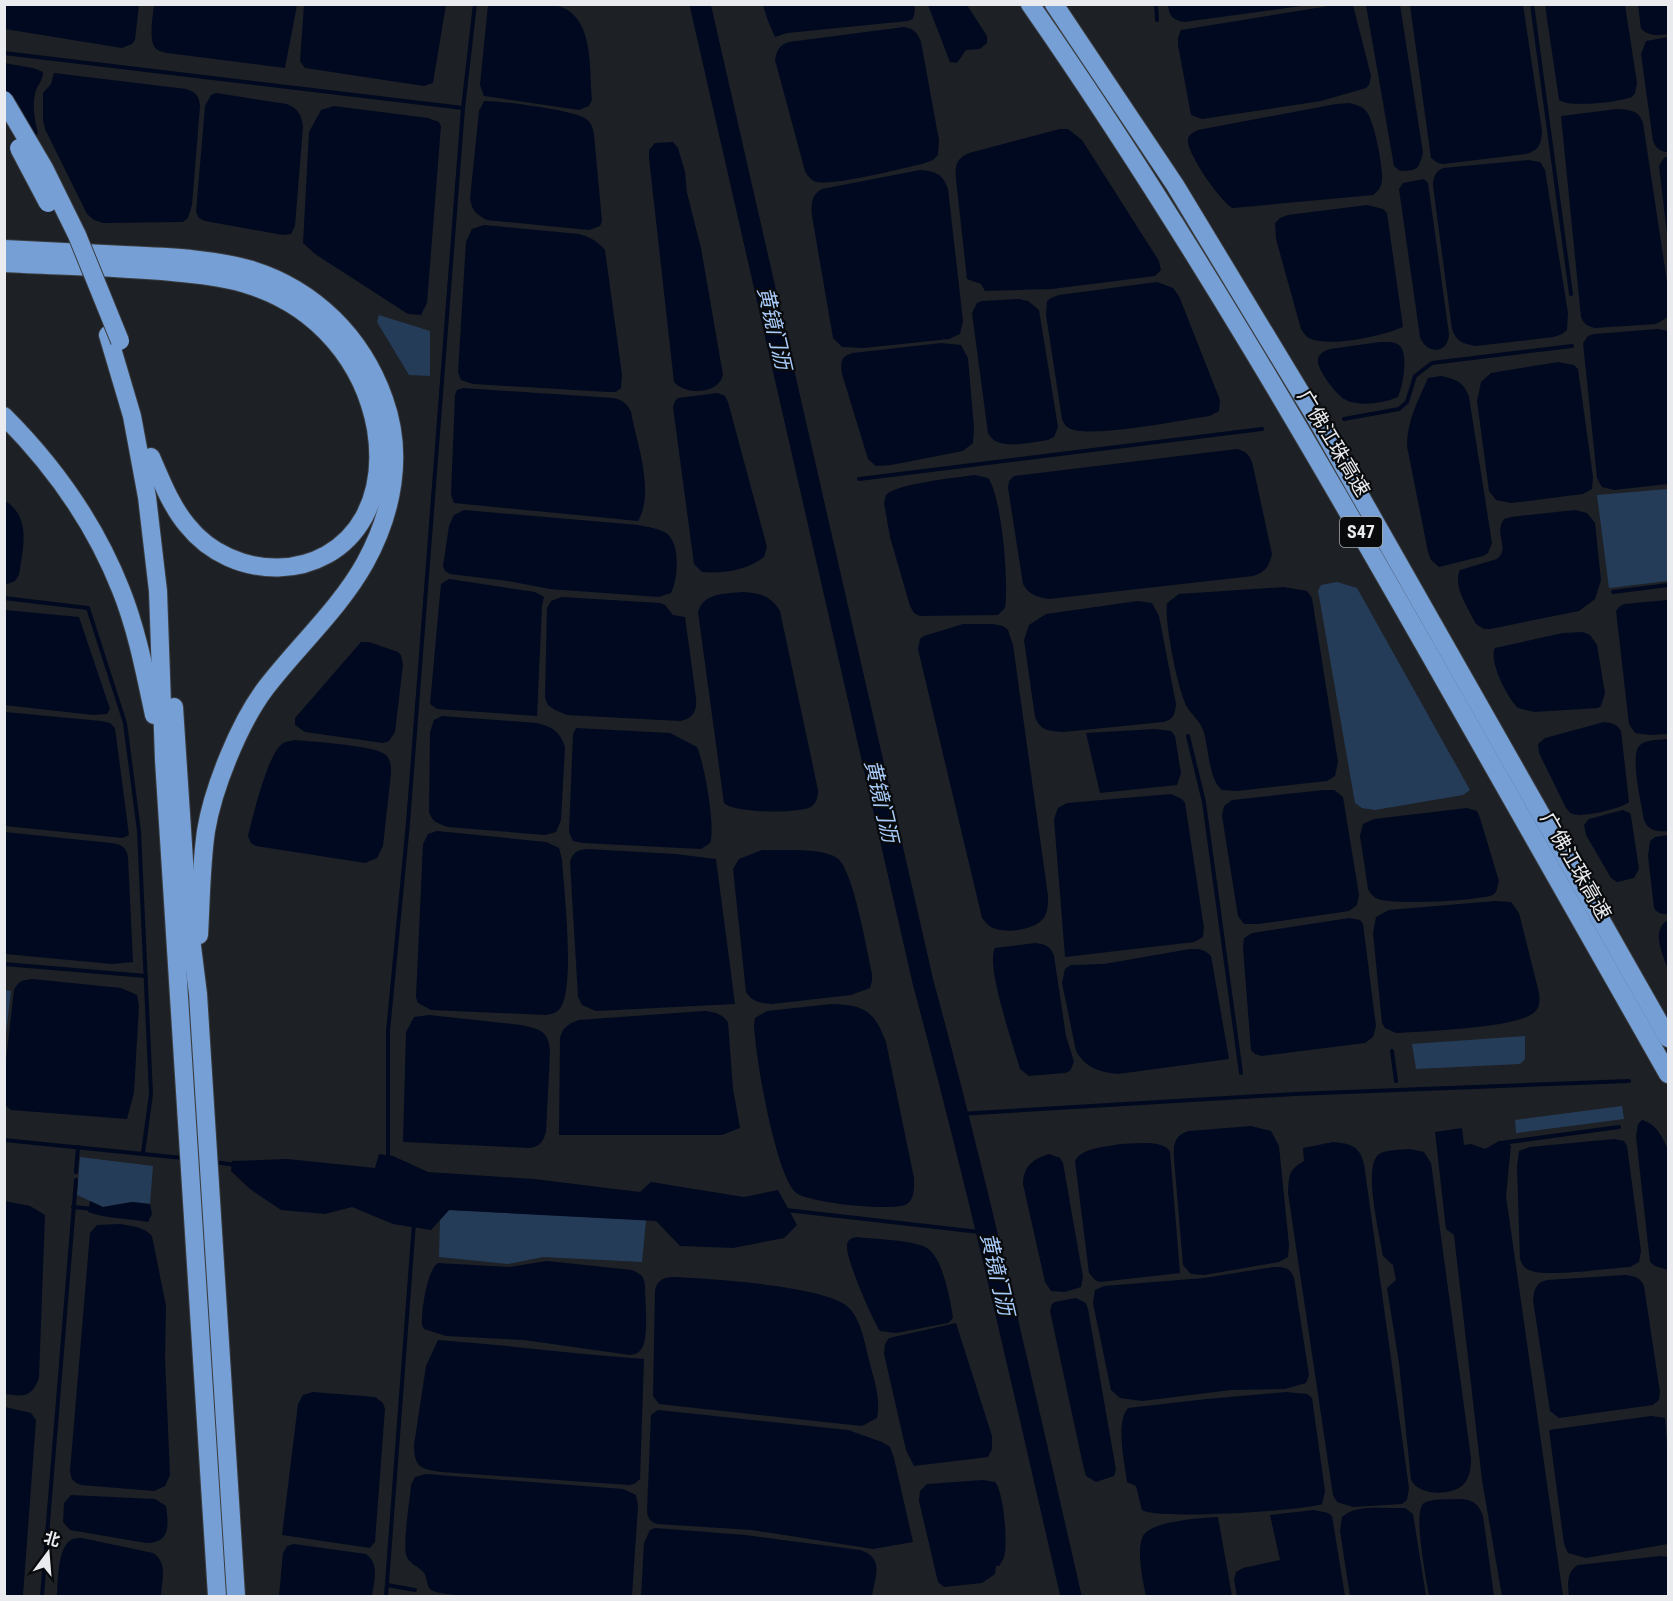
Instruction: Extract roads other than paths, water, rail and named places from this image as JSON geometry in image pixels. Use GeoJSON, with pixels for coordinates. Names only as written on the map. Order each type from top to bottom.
{"type":"FeatureCollection","features":[{"type":"Feature","properties":{"kind":"highway","name":"广佛江珠高速"},"geometry":{"type":"LineString","coordinates":[[1030,4],[1169,213],[1336,489],[1668,1074]]}},
{"type":"Feature","properties":{"kind":"highway","name":"广佛江珠高速"},"geometry":{"type":"LineString","coordinates":[[1054,4],[1175,185],[1316,417],[1668,1038]]}},
{"type":"Feature","properties":{"kind":"highway"},"geometry":{"type":"LineString","coordinates":[[4,100],[44,168],[77,235],[120,341],[151,457],[187,906],[198,994],[236,1596]]}},
{"type":"Feature","properties":{"kind":"highway"},"geometry":{"type":"LineString","coordinates":[[4,123],[54,213],[108,335],[132,416],[163,590],[164,760],[217,1596]]}},
{"type":"Feature","properties":{"kind":"highway"},"geometry":{"type":"LineString","coordinates":[[4,249],[214,262],[252,270],[293,287],[326,310],[353,339],[375,374],[389,412],[395,456],[393,492],[381,530],[364,564],[336,603],[263,691],[239,734],[220,779],[206,830],[198,994]]}},
{"type":"Feature","properties":{"kind":"highway"},"geometry":{"type":"LineString","coordinates":[[4,263],[148,270],[208,276],[252,286],[285,300],[314,321],[338,345],[358,374],[372,408],[380,468],[373,497],[363,518],[349,536],[320,558],[295,567],[267,568],[240,563],[213,550],[187,526],[170,498],[151,457]]}},
{"type":"Feature","properties":{"kind":"highway"},"geometry":{"type":"LineString","coordinates":[[4,416],[34,446],[69,492],[100,541],[122,591],[140,648],[164,760]]}},
{"type":"Feature","properties":{"kind":"waterway"},"geometry":{"type":"LineString","coordinates":[[388,1158],[388,1031],[408,823],[463,108],[475,4]]}},
{"type":"Feature","properties":{"kind":"waterway","name":"黄镜门沥"},"geometry":{"type":"LineString","coordinates":[[700,4],[923,982],[982,1211],[1071,1596]]}},
{"type":"Feature","properties":{"kind":"waterway"},"geometry":{"type":"LineString","coordinates":[[1156,4],[1157,20]]}},
{"type":"Feature","properties":{"kind":"waterway"},"geometry":{"type":"LineString","coordinates":[[1532,4],[1571,294]]}},
{"type":"Feature","properties":{"kind":"waterway"},"geometry":{"type":"LineString","coordinates":[[4,53],[463,108]]}},
{"type":"Feature","properties":{"kind":"waterway"},"geometry":{"type":"LineString","coordinates":[[1344,419],[1399,409],[1407,402],[1415,376],[1432,363],[1572,346]]}},
{"type":"Feature","properties":{"kind":"waterway"},"geometry":{"type":"LineString","coordinates":[[859,479],[1262,429]]}},
{"type":"Feature","properties":{"kind":"waterway"},"geometry":{"type":"LineString","coordinates":[[1613,592],[1668,585]]}},
{"type":"Feature","properties":{"kind":"waterway"},"geometry":{"type":"LineString","coordinates":[[4,598],[88,608],[125,723],[139,831],[151,1094],[143,1153]]}},
{"type":"Feature","properties":{"kind":"waterway"},"geometry":{"type":"LineString","coordinates":[[1188,736],[1204,802],[1241,1073]]}},
{"type":"Feature","properties":{"kind":"waterway"},"geometry":{"type":"LineString","coordinates":[[4,964],[146,976]]}},
{"type":"Feature","properties":{"kind":"waterway"},"geometry":{"type":"LineString","coordinates":[[1392,1051],[1396,1081]]}},
{"type":"Feature","properties":{"kind":"waterway"},"geometry":{"type":"LineString","coordinates":[[959,1114],[1295,1094],[1629,1081]]}},
{"type":"Feature","properties":{"kind":"waterway"},"geometry":{"type":"LineString","coordinates":[[1501,1143],[1619,1127]]}},
{"type":"Feature","properties":{"kind":"waterway"},"geometry":{"type":"LineString","coordinates":[[4,1140],[183,1158]]}},
{"type":"Feature","properties":{"kind":"waterway"},"geometry":{"type":"LineString","coordinates":[[76,1172],[78,1147]]}},
{"type":"Feature","properties":{"kind":"waterway"},"geometry":{"type":"LineString","coordinates":[[214,1162],[236,1165]]}},
{"type":"Feature","properties":{"kind":"waterway"},"geometry":{"type":"LineString","coordinates":[[42,1596],[76,1180]]}},
{"type":"Feature","properties":{"kind":"waterway"},"geometry":{"type":"LineString","coordinates":[[73,1207],[93,1209]]}},
{"type":"Feature","properties":{"kind":"waterway"},"geometry":{"type":"LineString","coordinates":[[786,1210],[988,1233]]}},
{"type":"Feature","properties":{"kind":"waterway"},"geometry":{"type":"LineString","coordinates":[[386,1596],[414,1223]]}},
{"type":"Feature","properties":{"kind":"waterway"},"geometry":{"type":"LineString","coordinates":[[387,1585],[415,1590]]}}]}
